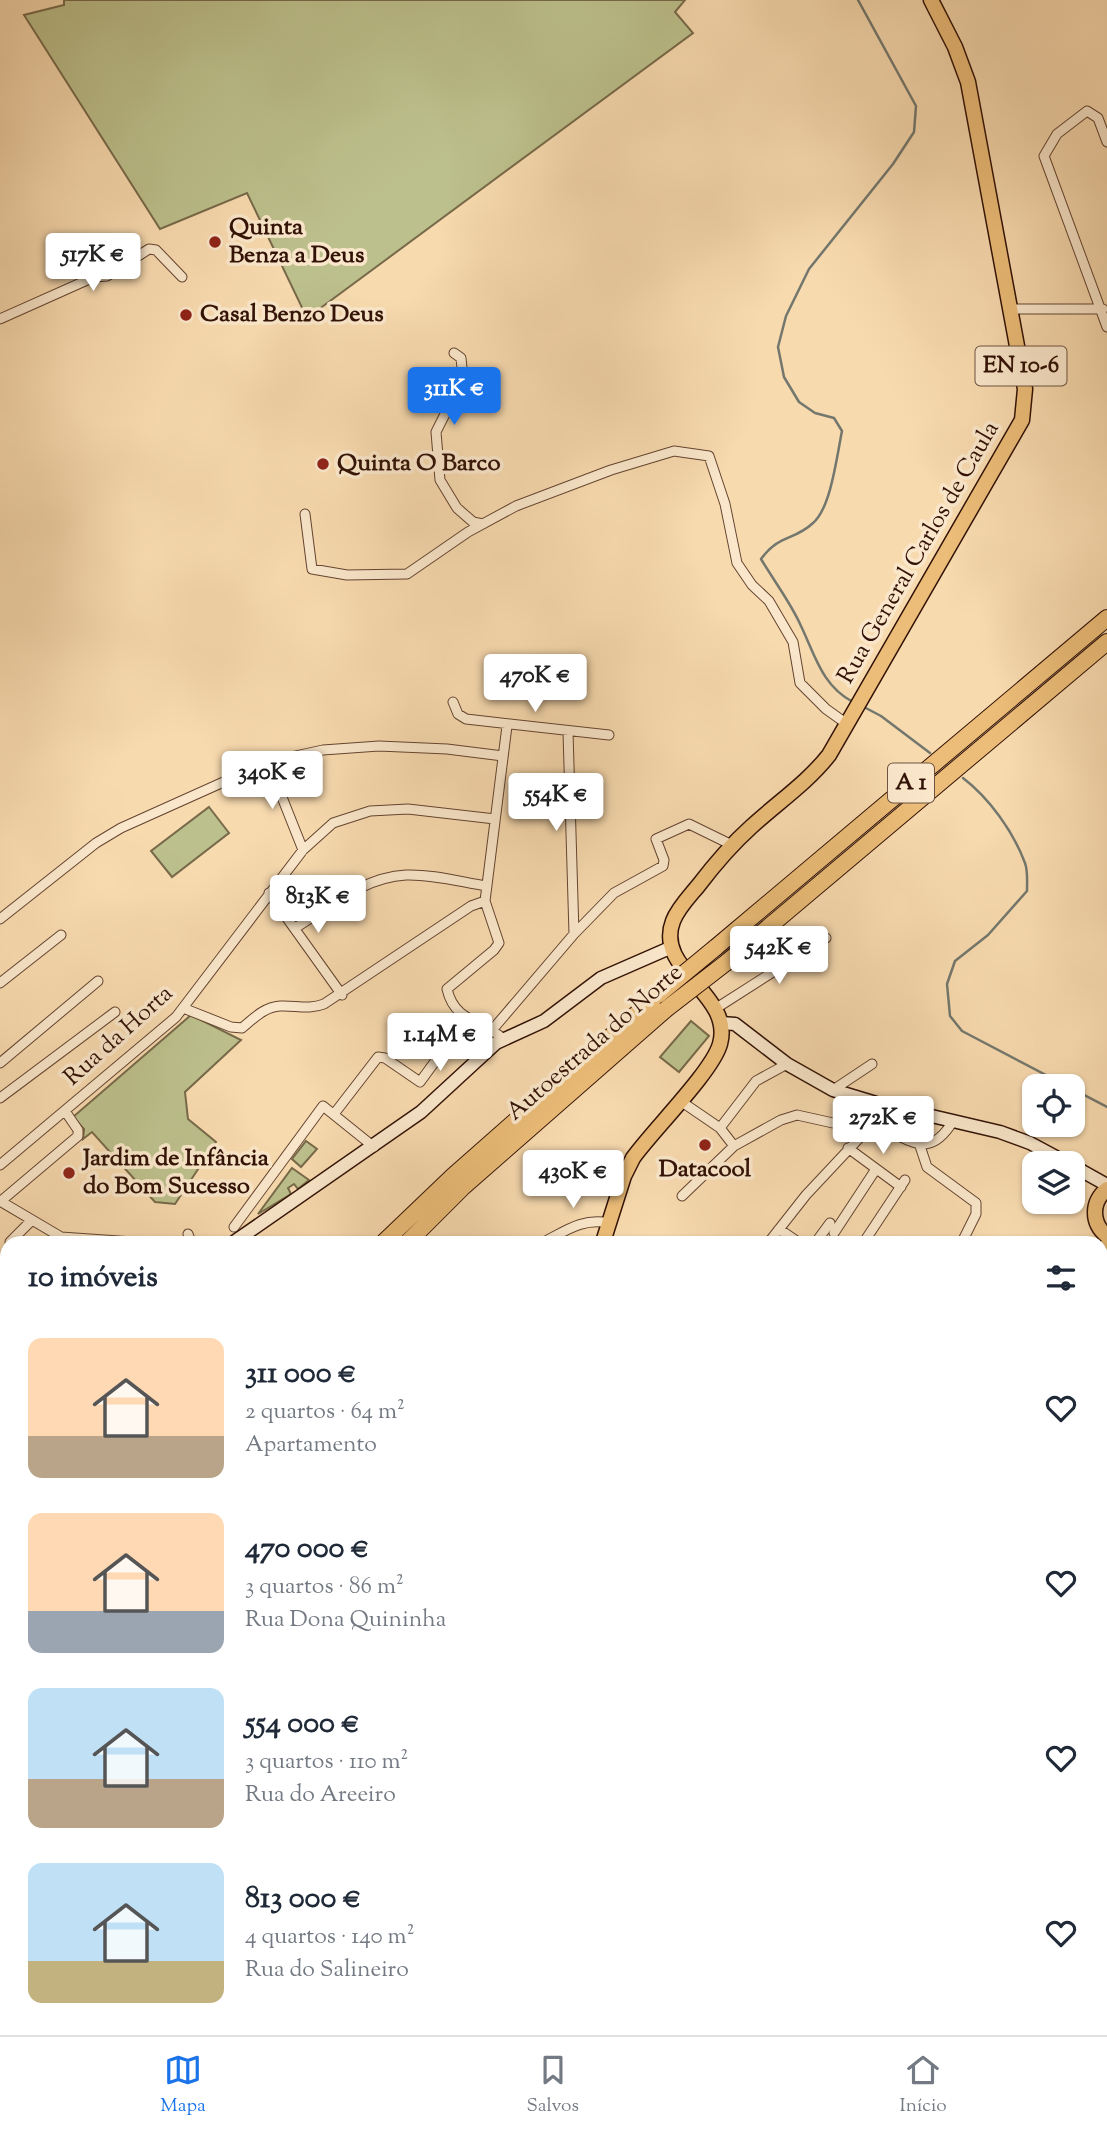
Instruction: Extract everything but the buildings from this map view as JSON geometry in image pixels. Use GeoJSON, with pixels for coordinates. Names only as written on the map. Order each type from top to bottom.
{"type":"FeatureCollection","features":[{"type":"Feature","properties":{"kind":"highway","name":"Autoestrada do Norte"},"geometry":{"type":"LineString","coordinates":[[414,1236],[662,1002],[715,948],[1107,618]]}},
{"type":"Feature","properties":{"kind":"highway","name":"Autoestrada do Norte"},"geometry":{"type":"LineString","coordinates":[[390,1236],[453,1176],[662,1002],[727,962],[1107,642]]}},
{"type":"Feature","properties":{"kind":"main road","name":"Rua General Carlos de Caula"},"geometry":{"type":"LineString","coordinates":[[672,947],[671,929],[675,918],[732,845],[818,768],[858,706],[1019,427],[1025,393],[968,82],[956,47],[931,0]]}},
{"type":"Feature","properties":{"kind":"main road"},"geometry":{"type":"LineString","coordinates":[[605,1236],[624,1176],[633,1158],[715,1055],[721,1040],[718,1016],[672,947]]}},
{"type":"Feature","properties":{"kind":"main road"},"geometry":{"type":"LineString","coordinates":[[1100,1236],[1095,1214],[1104,1190]]}},
{"type":"Feature","properties":{"kind":"street"},"geometry":{"type":"LineString","coordinates":[[1107,142],[1096,115],[1082,113],[1057,134],[1044,156],[1104,309],[1107,327]]}},
{"type":"Feature","properties":{"kind":"street"},"geometry":{"type":"LineString","coordinates":[[0,319],[94,277],[107,276],[149,249],[156,250],[182,277]]}},
{"type":"Feature","properties":{"kind":"street"},"geometry":{"type":"LineString","coordinates":[[1011,309],[1104,309]]}},
{"type":"Feature","properties":{"kind":"street"},"geometry":{"type":"LineString","coordinates":[[454,353],[461,358],[463,378],[436,432],[440,480],[457,508],[473,523],[483,524]]}},
{"type":"Feature","properties":{"kind":"street"},"geometry":{"type":"LineString","coordinates":[[305,514],[312,569],[347,575],[407,574],[483,524],[516,506],[611,470],[674,451],[709,456],[725,504],[737,563],[752,585],[769,601],[793,642],[800,683],[847,724]]}},
{"type":"Feature","properties":{"kind":"street"},"geometry":{"type":"LineString","coordinates":[[453,702],[461,718],[507,726],[609,735]]}},
{"type":"Feature","properties":{"kind":"street"},"geometry":{"type":"LineString","coordinates":[[507,726],[485,901],[498,934],[498,946],[447,989],[468,1021],[498,1034],[544,1021],[601,978],[672,947]]}},
{"type":"Feature","properties":{"kind":"street"},"geometry":{"type":"LineString","coordinates":[[568,732],[574,934]]}},
{"type":"Feature","properties":{"kind":"street"},"geometry":{"type":"LineString","coordinates":[[0,919],[96,843],[121,828],[268,762],[323,750],[379,746],[447,749],[503,756]]}},
{"type":"Feature","properties":{"kind":"street"},"geometry":{"type":"LineString","coordinates":[[268,762],[303,850]]}},
{"type":"Feature","properties":{"kind":"street","name":"Rua da Horta"},"geometry":{"type":"LineString","coordinates":[[0,1165],[183,1008],[303,850],[333,823],[370,811],[408,808],[495,818]]}},
{"type":"Feature","properties":{"kind":"street"},"geometry":{"type":"LineString","coordinates":[[243,1236],[421,1112],[498,1034],[574,934],[614,893],[663,866],[663,857],[655,842],[660,837],[690,824],[732,845]]}},
{"type":"Feature","properties":{"kind":"street"},"geometry":{"type":"LineString","coordinates":[[295,928],[350,893],[379,880],[406,875],[487,886]]}},
{"type":"Feature","properties":{"kind":"street"},"geometry":{"type":"LineString","coordinates":[[269,893],[342,995]]}},
{"type":"Feature","properties":{"kind":"street"},"geometry":{"type":"LineString","coordinates":[[183,1008],[242,1028],[265,1010],[279,1006],[314,1007],[342,995],[471,906],[485,901]]}},
{"type":"Feature","properties":{"kind":"street"},"geometry":{"type":"LineString","coordinates":[[0,983],[61,935]]}},
{"type":"Feature","properties":{"kind":"street"},"geometry":{"type":"LineString","coordinates":[[826,938],[718,1016],[738,1026],[787,1064],[834,1090],[1019,1139],[1043,1151]]}},
{"type":"Feature","properties":{"kind":"street"},"geometry":{"type":"LineString","coordinates":[[0,1063],[98,981]]}},
{"type":"Feature","properties":{"kind":"street"},"geometry":{"type":"LineString","coordinates":[[0,1098],[116,1012]]}},
{"type":"Feature","properties":{"kind":"street"},"geometry":{"type":"LineString","coordinates":[[334,1114],[376,1058],[385,1058],[420,1082],[439,1056]]}},
{"type":"Feature","properties":{"kind":"street"},"geometry":{"type":"LineString","coordinates":[[720,1128],[756,1081],[787,1064]]}},
{"type":"Feature","properties":{"kind":"street"},"geometry":{"type":"LineString","coordinates":[[834,1090],[872,1064]]}},
{"type":"Feature","properties":{"kind":"street"},"geometry":{"type":"LineString","coordinates":[[679,1100],[720,1128],[734,1146]]}},
{"type":"Feature","properties":{"kind":"street"},"geometry":{"type":"LineString","coordinates":[[234,1227],[323,1106],[374,1147]]}},
{"type":"Feature","properties":{"kind":"street"},"geometry":{"type":"LineString","coordinates":[[53,1236],[0,1201],[78,1136],[78,1129],[65,1111]]}},
{"type":"Feature","properties":{"kind":"street"},"geometry":{"type":"LineString","coordinates":[[682,1196],[734,1146],[793,1115],[833,1123]]}},
{"type":"Feature","properties":{"kind":"street"},"geometry":{"type":"LineString","coordinates":[[774,1236],[848,1148],[865,1132],[877,1129],[919,1143],[939,1139],[953,1121]]}},
{"type":"Feature","properties":{"kind":"street"},"geometry":{"type":"LineString","coordinates":[[919,1143],[927,1167],[976,1203],[976,1214],[965,1236]]}},
{"type":"Feature","properties":{"kind":"street"},"geometry":{"type":"LineString","coordinates":[[848,1148],[876,1169],[903,1184],[868,1236]]}},
{"type":"Feature","properties":{"kind":"street"},"geometry":{"type":"LineString","coordinates":[[834,1233],[876,1169]]}},
{"type":"Feature","properties":{"kind":"street"},"geometry":{"type":"LineString","coordinates":[[1085,1176],[1104,1190]]}},
{"type":"Feature","properties":{"kind":"street"},"geometry":{"type":"LineString","coordinates":[[16,1236],[32,1220]]}},
{"type":"Feature","properties":{"kind":"street"},"geometry":{"type":"LineString","coordinates":[[555,1236],[581,1222],[593,1220],[610,1223]]}},
{"type":"Feature","properties":{"kind":"street"},"geometry":{"type":"LineString","coordinates":[[820,1236],[830,1223]]}},
{"type":"Feature","properties":{"kind":"street"},"geometry":{"type":"LineString","coordinates":[[779,1229],[789,1236]]}},
{"type":"Feature","properties":{"kind":"green space"},"geometry":{"type":"Polygon","coordinates":[[[64,0],[685,0],[675,12],[693,33],[307,318],[247,193],[160,229],[24,15],[64,5],[64,0]]]}},
{"type":"Feature","properties":{"kind":"green space"},"geometry":{"type":"Polygon","coordinates":[[[209,807],[229,833],[172,877],[151,851],[209,807]]]}},
{"type":"Feature","properties":{"kind":"green space"},"geometry":{"type":"Polygon","coordinates":[[[191,1015],[241,1040],[185,1092],[188,1119],[216,1142],[175,1204],[155,1202],[92,1132],[83,1139],[84,1129],[73,1117],[191,1015]]]}},
{"type":"Feature","properties":{"kind":"green space"},"geometry":{"type":"Polygon","coordinates":[[[691,1021],[709,1036],[679,1072],[660,1057],[691,1021]]]}},
{"type":"Feature","properties":{"kind":"green space"},"geometry":{"type":"Polygon","coordinates":[[[306,1141],[317,1149],[301,1167],[292,1159],[306,1141]]]}},
{"type":"Feature","properties":{"kind":"green space"},"geometry":{"type":"Polygon","coordinates":[[[292,1168],[309,1180],[298,1189],[294,1184],[288,1188],[291,1194],[258,1214],[292,1168]]]}},
{"type":"Feature","properties":{"kind":"waterway"},"geometry":{"type":"LineString","coordinates":[[853,702],[827,679],[792,609],[761,559],[774,545],[806,529],[819,516],[829,494],[842,431],[834,418],[815,413],[799,402],[784,377],[778,347],[786,316],[809,269],[893,164],[914,132],[916,106],[858,0]]}},
{"type":"Feature","properties":{"kind":"waterway"},"geometry":{"type":"LineString","coordinates":[[862,706],[881,716],[930,753]]}},
{"type":"Feature","properties":{"kind":"waterway"},"geometry":{"type":"LineString","coordinates":[[963,778],[991,805],[1014,839],[1026,866],[1027,891],[988,935],[955,961],[947,984],[950,1016],[962,1031],[1107,1107]]}},
{"type":"Feature","properties":{"kind":"place","name":"Quinta Benza a Deus"},"geometry":{"type":"Point","coordinates":[215,242]}},
{"type":"Feature","properties":{"kind":"place","name":"Casal Benzo Deus"},"geometry":{"type":"Point","coordinates":[186,315]}},
{"type":"Feature","properties":{"kind":"place","name":"Quinta O Barco"},"geometry":{"type":"Point","coordinates":[323,464]}},
{"type":"Feature","properties":{"kind":"place","name":"Datacool"},"geometry":{"type":"Point","coordinates":[705,1145]}},
{"type":"Feature","properties":{"kind":"place","name":"Jardim de Infância do Bom Sucesso"},"geometry":{"type":"Point","coordinates":[69,1173]}}]}
